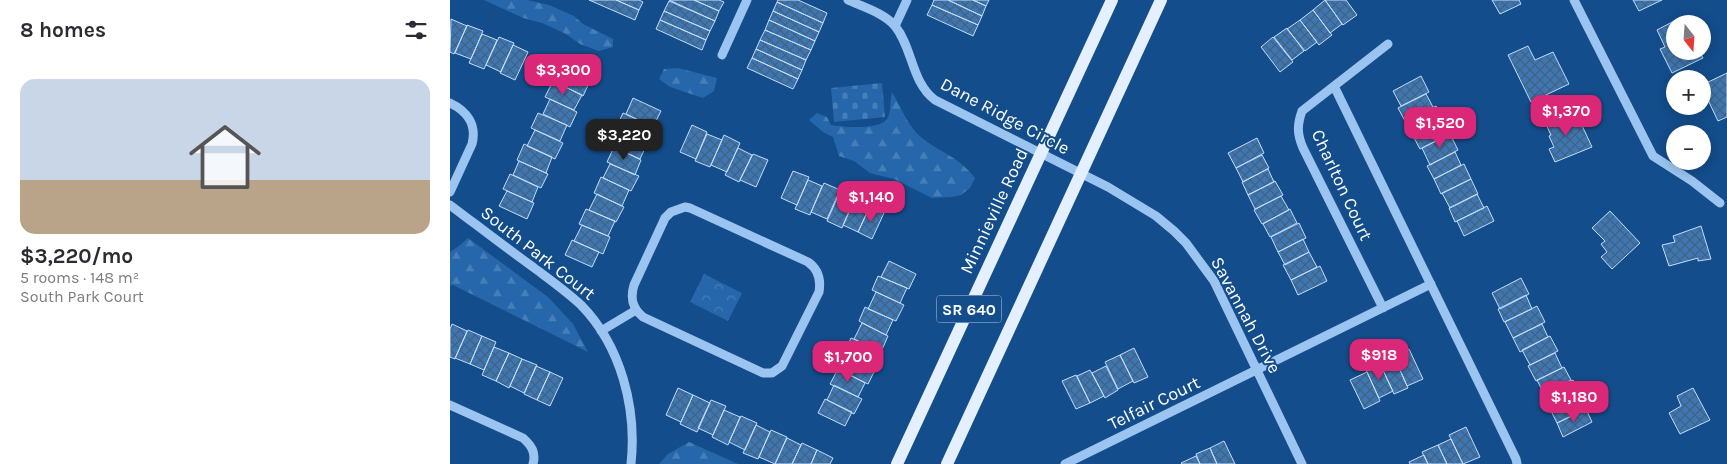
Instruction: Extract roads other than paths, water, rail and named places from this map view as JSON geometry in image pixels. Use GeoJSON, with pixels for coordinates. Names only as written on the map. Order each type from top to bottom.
{"type":"FeatureCollection","features":[{"type":"Feature","properties":{"kind":"main road","name":"Minnieville Road"},"geometry":{"type":"LineString","coordinates":[[897,464],[1112,0]]}},
{"type":"Feature","properties":{"kind":"main road","name":"SR 640"},"geometry":{"type":"LineString","coordinates":[[947,464],[1161,0]]}},
{"type":"Feature","properties":{"kind":"street"},"geometry":{"type":"LineString","coordinates":[[722,55],[748,0]]}},
{"type":"Feature","properties":{"kind":"street","name":"Dane Ridge Circle"},"geometry":{"type":"LineString","coordinates":[[848,0],[876,12],[895,26],[929,96],[944,106],[1081,174]]}},
{"type":"Feature","properties":{"kind":"street"},"geometry":{"type":"LineString","coordinates":[[895,26],[906,0]]}},
{"type":"Feature","properties":{"kind":"street"},"geometry":{"type":"LineString","coordinates":[[1574,0],[1652,156],[1692,180],[1720,203]]}},
{"type":"Feature","properties":{"kind":"street","name":"Charlton Court"},"geometry":{"type":"LineString","coordinates":[[1383,308],[1298,136],[1298,123],[1302,111],[1388,44]]}},
{"type":"Feature","properties":{"kind":"street","name":"Charlton Court"},"geometry":{"type":"LineString","coordinates":[[1334,86],[1517,464]]}},
{"type":"Feature","properties":{"kind":"street"},"geometry":{"type":"LineString","coordinates":[[450,103],[467,115],[474,130],[472,144],[450,192]]}},
{"type":"Feature","properties":{"kind":"street","name":"Savannah Drive"},"geometry":{"type":"LineString","coordinates":[[1081,174],[1108,187],[1156,216],[1186,243],[1214,281],[1302,464]]}},
{"type":"Feature","properties":{"kind":"street","name":"South Park Court"},"geometry":{"type":"LineString","coordinates":[[450,205],[572,297],[593,319],[610,347],[625,385],[631,416],[631,464]]}},
{"type":"Feature","properties":{"kind":"street"},"geometry":{"type":"LineString","coordinates":[[685,207],[808,262],[816,270],[820,280],[819,292],[785,362],[779,370],[772,373],[763,373],[643,318],[636,310],[632,296],[634,284],[665,218],[671,212],[685,207]]}},
{"type":"Feature","properties":{"kind":"street"},"geometry":{"type":"LineString","coordinates":[[1257,371],[1431,284]]}},
{"type":"Feature","properties":{"kind":"street"},"geometry":{"type":"LineString","coordinates":[[601,331],[636,310]]}},
{"type":"Feature","properties":{"kind":"street","name":"Telfair Court"},"geometry":{"type":"LineString","coordinates":[[1066,464],[1257,371]]}},
{"type":"Feature","properties":{"kind":"street"},"geometry":{"type":"LineString","coordinates":[[450,405],[524,438],[532,448],[533,464]]}}]}
